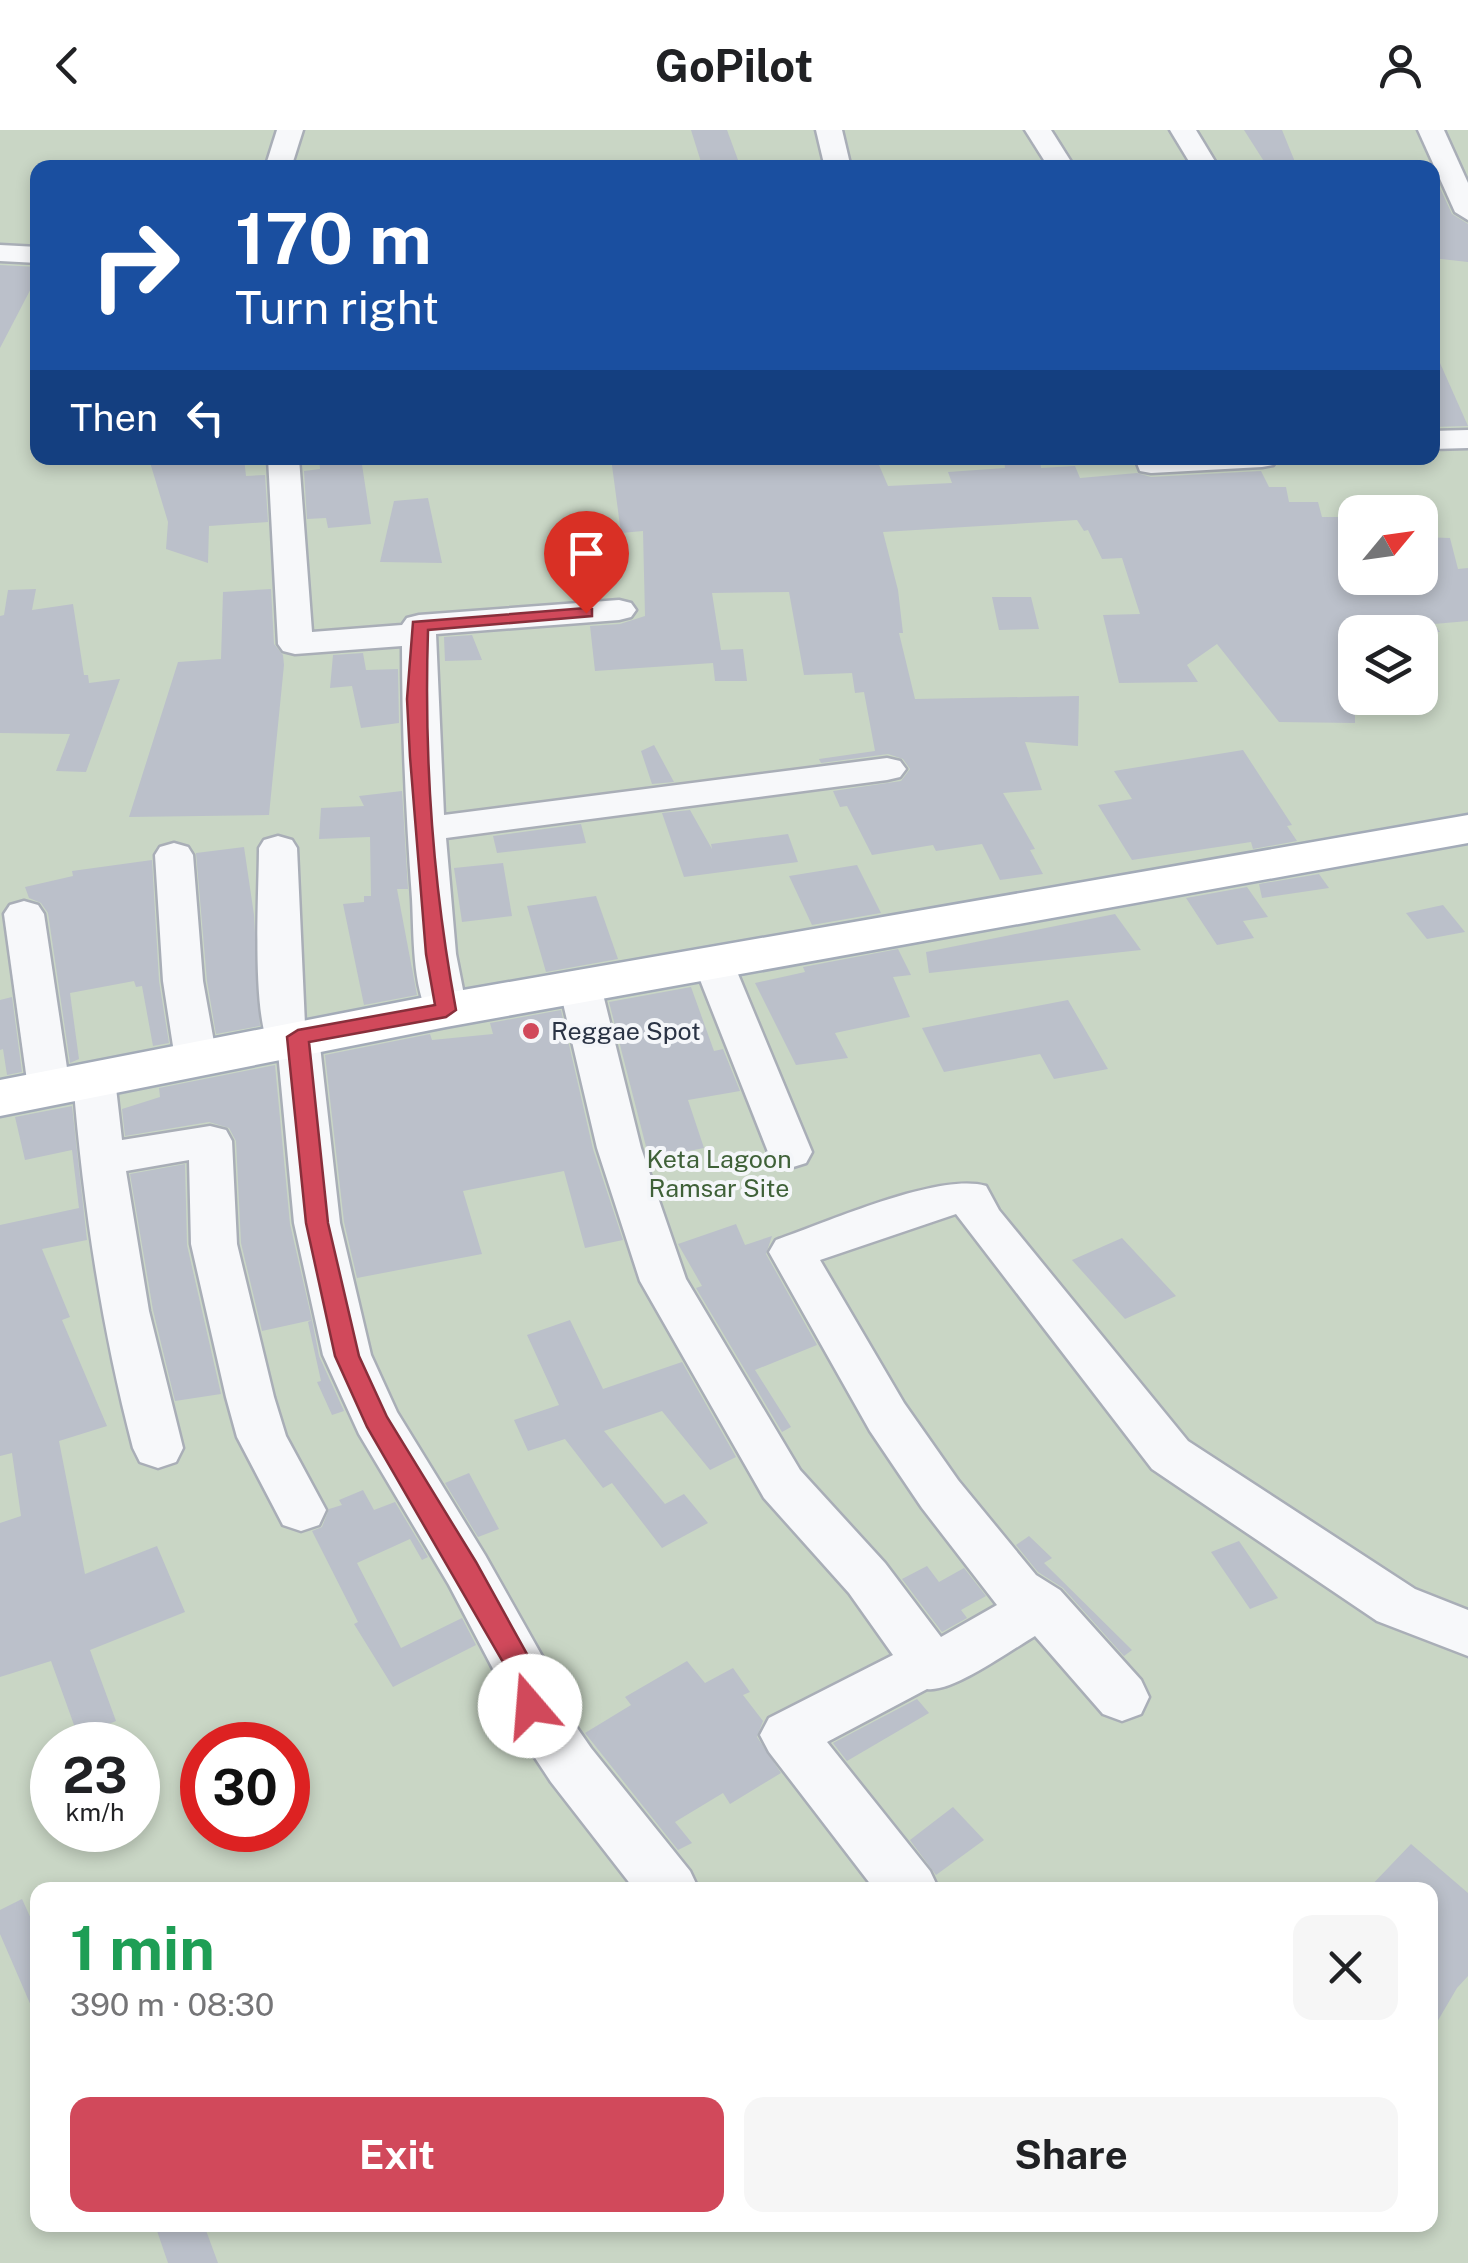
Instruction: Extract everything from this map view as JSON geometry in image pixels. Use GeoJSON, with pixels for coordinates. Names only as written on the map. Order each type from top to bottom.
{"type":"FeatureCollection","features":[{"type":"Feature","properties":{"kind":"main road"},"geometry":{"type":"LineString","coordinates":[[0,1098],[292,1038],[1468,830]]}},
{"type":"Feature","properties":{"kind":"street"},"geometry":{"type":"LineString","coordinates":[[281,160],[290,130]]}},
{"type":"Feature","properties":{"kind":"street"},"geometry":{"type":"LineString","coordinates":[[829,130],[836,160]]}},
{"type":"Feature","properties":{"kind":"street"},"geometry":{"type":"LineString","coordinates":[[1038,130],[1057,160]]}},
{"type":"Feature","properties":{"kind":"street"},"geometry":{"type":"LineString","coordinates":[[1182,130],[1201,160]]}},
{"type":"Feature","properties":{"kind":"street"},"geometry":{"type":"LineString","coordinates":[[1431,130],[1468,212]]}},
{"type":"Feature","properties":{"kind":"street"},"geometry":{"type":"LineString","coordinates":[[0,253],[30,255]]}},
{"type":"Feature","properties":{"kind":"street"},"geometry":{"type":"LineString","coordinates":[[1440,440],[1468,439]]}},
{"type":"Feature","properties":{"kind":"street"},"geometry":{"type":"LineString","coordinates":[[284,465],[295,644],[419,634]]}},
{"type":"Feature","properties":{"kind":"street"},"geometry":{"type":"LineString","coordinates":[[446,1010],[436,954],[416,699],[419,625],[619,610]]}},
{"type":"Feature","properties":{"kind":"street"},"geometry":{"type":"LineString","coordinates":[[428,829],[887,769]]}},
{"type":"Feature","properties":{"kind":"street"},"geometry":{"type":"LineString","coordinates":[[278,848],[281,997],[292,1038],[317,1223],[347,1356],[376,1420],[467,1570],[528,1682],[530,1706],[571,1765],[664,1882]]}},
{"type":"Feature","properties":{"kind":"street"},"geometry":{"type":"LineString","coordinates":[[174,854],[182,981],[196,1059]]}},
{"type":"Feature","properties":{"kind":"street"},"geometry":{"type":"LineString","coordinates":[[24,914],[71,1084],[101,1159],[146,1408],[158,1448]]}},
{"type":"Feature","properties":{"kind":"street"},"geometry":{"type":"LineString","coordinates":[[713,962],[790,1152]]}},
{"type":"Feature","properties":{"kind":"street"},"geometry":{"type":"LineString","coordinates":[[580,986],[624,1164],[663,1281],[782,1484],[867,1578],[933,1668],[1041,1606]]}},
{"type":"Feature","properties":{"kind":"street"},"geometry":{"type":"LineString","coordinates":[[101,1159],[210,1141],[214,1244],[246,1380],[262,1437],[301,1510]]}},
{"type":"Feature","properties":{"kind":"street"},"geometry":{"type":"LineString","coordinates":[[1122,1698],[1041,1606],[1017,1591],[940,1494],[887,1416],[792,1252],[948,1198],[970,1197],[981,1219],[1170,1456],[1396,1604],[1468,1633]]}},
{"type":"Feature","properties":{"kind":"street"},"geometry":{"type":"LineString","coordinates":[[904,1882],[788,1735],[928,1662]]}},
{"type":"Feature","properties":{"kind":"green space","name":"Keta Lagoon Ramsar Site"},"geometry":{"type":"Polygon","coordinates":[[[0,130],[1468,130],[1468,2263],[0,2263],[0,130]]]}},
{"type":"Feature","properties":{"kind":"building"},"geometry":{"type":"Polygon","coordinates":[[[691,130],[727,130],[738,160],[700,160],[691,130]]]}},
{"type":"Feature","properties":{"kind":"building"},"geometry":{"type":"Polygon","coordinates":[[[1244,130],[1282,130],[1294,160],[1263,160],[1244,130]]]}},
{"type":"Feature","properties":{"kind":"building"},"geometry":{"type":"Polygon","coordinates":[[[1440,188],[1452,214],[1468,224],[1468,262],[1440,259],[1440,188]]]}},
{"type":"Feature","properties":{"kind":"building"},"geometry":{"type":"Polygon","coordinates":[[[0,265],[30,267],[30,290],[0,348],[0,265]]]}},
{"type":"Feature","properties":{"kind":"building"},"geometry":{"type":"Polygon","coordinates":[[[1440,363],[1468,426],[1440,427],[1440,363]]]}},
{"type":"Feature","properties":{"kind":"building"},"geometry":{"type":"Polygon","coordinates":[[[151,465],[245,465],[246,476],[265,475],[268,522],[209,526],[208,563],[166,549],[168,522],[151,465]]]}},
{"type":"Feature","properties":{"kind":"building"},"geometry":{"type":"Polygon","coordinates":[[[320,465],[362,465],[371,524],[328,528],[326,518],[307,519],[304,471],[320,469],[320,465]]]}},
{"type":"Feature","properties":{"kind":"building"},"geometry":{"type":"Polygon","coordinates":[[[612,465],[879,465],[888,486],[952,483],[948,472],[1005,468],[1005,465],[1075,466],[1080,478],[1261,471],[1269,487],[1286,487],[1289,502],[1318,502],[1322,517],[1338,517],[1338,595],[1438,595],[1438,538],[1450,538],[1458,569],[1468,568],[1468,621],[1438,624],[1438,615],[1338,615],[1338,715],[1355,715],[1355,723],[1279,722],[1217,644],[1187,665],[1198,682],[1119,683],[1103,615],[1140,614],[1122,558],[1102,559],[1088,530],[1084,531],[1077,520],[883,532],[898,590],[903,633],[899,633],[915,699],[1079,696],[1078,746],[1025,742],[1042,790],[1003,793],[1035,849],[1030,850],[1043,874],[1000,880],[982,844],[936,851],[933,845],[872,855],[847,806],[840,807],[833,791],[901,781],[910,769],[903,759],[888,754],[821,763],[819,759],[875,751],[864,692],[855,693],[852,673],[804,675],[789,592],[712,593],[721,650],[743,649],[747,681],[715,681],[713,663],[595,671],[590,626],[620,624],[645,616],[643,531],[621,533],[612,465]]]}},
{"type":"Feature","properties":{"kind":"building"},"geometry":{"type":"Polygon","coordinates":[[[428,498],[442,563],[380,562],[394,501],[428,498]]]}},
{"type":"Feature","properties":{"kind":"building"},"geometry":{"type":"Polygon","coordinates":[[[36,589],[32,610],[73,604],[84,675],[88,675],[89,683],[120,679],[86,772],[56,771],[70,734],[0,733],[0,616],[4,615],[8,590],[36,589]]]}},
{"type":"Feature","properties":{"kind":"building"},"geometry":{"type":"Polygon","coordinates":[[[271,589],[274,644],[283,655],[284,665],[269,815],[129,817],[178,662],[221,659],[223,592],[271,589]]]}},
{"type":"Feature","properties":{"kind":"building"},"geometry":{"type":"Polygon","coordinates":[[[992,597],[1031,597],[1039,629],[999,630],[992,597]]]}},
{"type":"Feature","properties":{"kind":"building"},"geometry":{"type":"Polygon","coordinates":[[[472,635],[482,660],[445,661],[444,637],[472,635]]]}},
{"type":"Feature","properties":{"kind":"building"},"geometry":{"type":"Polygon","coordinates":[[[363,653],[366,670],[398,669],[399,723],[361,728],[352,686],[330,688],[333,655],[363,653]]]}},
{"type":"Feature","properties":{"kind":"building"},"geometry":{"type":"Polygon","coordinates":[[[654,745],[674,782],[652,784],[641,751],[654,745]]]}},
{"type":"Feature","properties":{"kind":"building"},"geometry":{"type":"Polygon","coordinates":[[[1243,750],[1292,825],[1287,826],[1297,841],[1253,849],[1251,842],[1132,860],[1098,805],[1132,799],[1114,771],[1243,750]]]}},
{"type":"Feature","properties":{"kind":"building"},"geometry":{"type":"Polygon","coordinates":[[[402,791],[408,889],[397,889],[417,995],[364,1005],[343,904],[364,902],[364,896],[371,896],[370,837],[319,839],[321,808],[364,806],[359,796],[402,791]]]}},
{"type":"Feature","properties":{"kind":"building"},"geometry":{"type":"Polygon","coordinates":[[[690,810],[712,849],[711,844],[788,834],[798,862],[684,877],[662,813],[690,810]]]}},
{"type":"Feature","properties":{"kind":"building"},"geometry":{"type":"Polygon","coordinates":[[[581,824],[586,843],[497,853],[493,836],[581,824]]]}},
{"type":"Feature","properties":{"kind":"building"},"geometry":{"type":"Polygon","coordinates":[[[244,847],[254,915],[260,1026],[216,1034],[207,981],[196,853],[244,847]]]}},
{"type":"Feature","properties":{"kind":"building"},"geometry":{"type":"Polygon","coordinates":[[[152,860],[159,981],[169,1043],[153,1046],[142,986],[136,987],[134,981],[70,993],[79,1059],[70,1063],[48,913],[41,903],[29,898],[25,887],[73,876],[72,871],[152,860]]]}},
{"type":"Feature","properties":{"kind":"building"},"geometry":{"type":"Polygon","coordinates":[[[503,863],[512,916],[462,922],[454,868],[503,863]]]}},
{"type":"Feature","properties":{"kind":"building"},"geometry":{"type":"Polygon","coordinates":[[[857,865],[881,913],[812,925],[789,876],[857,865]]]}},
{"type":"Feature","properties":{"kind":"building"},"geometry":{"type":"Polygon","coordinates":[[[1319,874],[1329,888],[1262,898],[1259,884],[1319,874]]]}},
{"type":"Feature","properties":{"kind":"building"},"geometry":{"type":"Polygon","coordinates":[[[1247,887],[1268,917],[1243,921],[1254,938],[1217,945],[1186,898],[1247,887]]]}},
{"type":"Feature","properties":{"kind":"building"},"geometry":{"type":"Polygon","coordinates":[[[596,896],[618,959],[546,972],[527,906],[596,896]]]}},
{"type":"Feature","properties":{"kind":"building"},"geometry":{"type":"Polygon","coordinates":[[[1443,905],[1465,932],[1427,939],[1406,913],[1443,905]]]}},
{"type":"Feature","properties":{"kind":"building"},"geometry":{"type":"Polygon","coordinates":[[[1115,914],[1141,950],[929,973],[926,952],[1115,914]]]}},
{"type":"Feature","properties":{"kind":"building"},"geometry":{"type":"Polygon","coordinates":[[[898,949],[911,975],[893,977],[910,1017],[835,1033],[848,1058],[796,1065],[755,983],[805,972],[803,967],[898,949]]]}},
{"type":"Feature","properties":{"kind":"building"},"geometry":{"type":"Polygon","coordinates":[[[691,987],[714,1051],[723,1049],[740,1091],[688,1100],[704,1148],[679,1153],[682,1160],[651,1166],[609,1002],[691,987]]]}},
{"type":"Feature","properties":{"kind":"building"},"geometry":{"type":"Polygon","coordinates":[[[12,997],[22,1072],[7,1075],[3,1049],[0,1050],[0,1000],[12,997]]]}},
{"type":"Feature","properties":{"kind":"building"},"geometry":{"type":"Polygon","coordinates":[[[1068,1000],[1108,1069],[1054,1079],[1040,1054],[944,1072],[922,1028],[1068,1000]]]}},
{"type":"Feature","properties":{"kind":"building"},"geometry":{"type":"Polygon","coordinates":[[[561,1010],[593,1149],[623,1240],[585,1248],[564,1171],[463,1191],[482,1254],[357,1278],[344,1222],[325,1055],[430,1034],[432,1040],[493,1034],[490,1023],[561,1010]]]}},
{"type":"Feature","properties":{"kind":"building"},"geometry":{"type":"Polygon","coordinates":[[[275,1065],[290,1224],[312,1320],[262,1331],[241,1243],[236,1141],[229,1128],[209,1122],[125,1136],[122,1109],[160,1097],[159,1088],[275,1065]]]}},
{"type":"Feature","properties":{"kind":"building"},"geometry":{"type":"Polygon","coordinates":[[[72,1106],[87,1240],[42,1249],[70,1317],[62,1320],[107,1426],[59,1441],[85,1574],[157,1546],[185,1612],[90,1650],[113,1722],[73,1722],[51,1661],[0,1677],[0,1523],[21,1516],[12,1453],[0,1456],[0,1225],[79,1208],[72,1150],[25,1160],[15,1117],[72,1106]]]}},
{"type":"Feature","properties":{"kind":"building"},"geometry":{"type":"Polygon","coordinates":[[[185,1164],[187,1245],[221,1394],[175,1401],[153,1310],[130,1174],[185,1164]]]}},
{"type":"Feature","properties":{"kind":"building"},"geometry":{"type":"Polygon","coordinates":[[[736,1224],[745,1245],[772,1236],[766,1254],[817,1345],[755,1370],[791,1427],[782,1432],[696,1288],[702,1286],[678,1244],[736,1224]]]}},
{"type":"Feature","properties":{"kind":"building"},"geometry":{"type":"Polygon","coordinates":[[[1122,1238],[1176,1296],[1125,1319],[1072,1260],[1122,1238]]]}},
{"type":"Feature","properties":{"kind":"building"},"geometry":{"type":"Polygon","coordinates":[[[312,1320],[319,1356],[344,1411],[332,1415],[317,1382],[321,1381],[308,1322],[312,1320]]]}},
{"type":"Feature","properties":{"kind":"building"},"geometry":{"type":"Polygon","coordinates":[[[570,1320],[603,1389],[682,1362],[736,1457],[710,1470],[662,1411],[604,1431],[665,1504],[684,1494],[708,1523],[662,1548],[612,1483],[603,1488],[565,1439],[528,1451],[514,1420],[559,1405],[527,1335],[570,1320]]]}},
{"type":"Feature","properties":{"kind":"building"},"geometry":{"type":"Polygon","coordinates":[[[469,1473],[499,1529],[478,1537],[445,1483],[469,1473]]]}},
{"type":"Feature","properties":{"kind":"building"},"geometry":{"type":"Polygon","coordinates":[[[363,1490],[374,1510],[395,1502],[428,1557],[422,1560],[410,1539],[357,1563],[401,1648],[462,1618],[476,1645],[393,1687],[354,1624],[358,1622],[312,1531],[322,1527],[329,1509],[342,1505],[339,1500],[363,1490]]]}},
{"type":"Feature","properties":{"kind":"building"},"geometry":{"type":"Polygon","coordinates":[[[1029,1536],[1052,1558],[1044,1563],[1132,1650],[1124,1656],[1063,1588],[1038,1572],[1016,1545],[1029,1536]]]}},
{"type":"Feature","properties":{"kind":"building"},"geometry":{"type":"Polygon","coordinates":[[[1239,1541],[1278,1598],[1250,1609],[1211,1552],[1239,1541]]]}},
{"type":"Feature","properties":{"kind":"building"},"geometry":{"type":"Polygon","coordinates":[[[927,1566],[939,1582],[964,1568],[986,1596],[961,1610],[967,1618],[942,1632],[902,1579],[927,1566]]]}},
{"type":"Feature","properties":{"kind":"building"},"geometry":{"type":"Polygon","coordinates":[[[687,1661],[705,1683],[733,1668],[750,1692],[743,1695],[763,1721],[757,1737],[781,1773],[730,1804],[723,1793],[675,1822],[692,1843],[678,1850],[585,1733],[631,1705],[625,1697],[687,1661]]]}},
{"type":"Feature","properties":{"kind":"building"},"geometry":{"type":"Polygon","coordinates":[[[917,1699],[929,1713],[847,1761],[833,1743],[917,1699]]]}},
{"type":"Feature","properties":{"kind":"building"},"geometry":{"type":"Polygon","coordinates":[[[953,1807],[984,1840],[936,1875],[910,1840],[953,1807]]]}},
{"type":"Feature","properties":{"kind":"building"},"geometry":{"type":"Polygon","coordinates":[[[1411,1844],[1468,1893],[1468,1976],[1438,2020],[1438,1882],[1375,1882],[1411,1844]]]}},
{"type":"Feature","properties":{"kind":"building"},"geometry":{"type":"Polygon","coordinates":[[[22,1899],[30,1916],[30,2003],[0,1934],[0,1910],[22,1899]]]}},
{"type":"Feature","properties":{"kind":"building"},"geometry":{"type":"Polygon","coordinates":[[[157,2232],[207,2232],[218,2263],[168,2263],[157,2232]]]}},
{"type":"Feature","properties":{"kind":"place","name":"Reggae Spot"},"geometry":{"type":"Point","coordinates":[531,1031]}},
{"type":"Feature","properties":{"kind":"route"},"geometry":{"type":"LineString","coordinates":[[530,1706],[528,1682],[467,1570],[376,1420],[347,1356],[317,1223],[298,1037],[446,1010],[436,954],[420,757],[416,699],[419,625],[586,613]]}}]}
